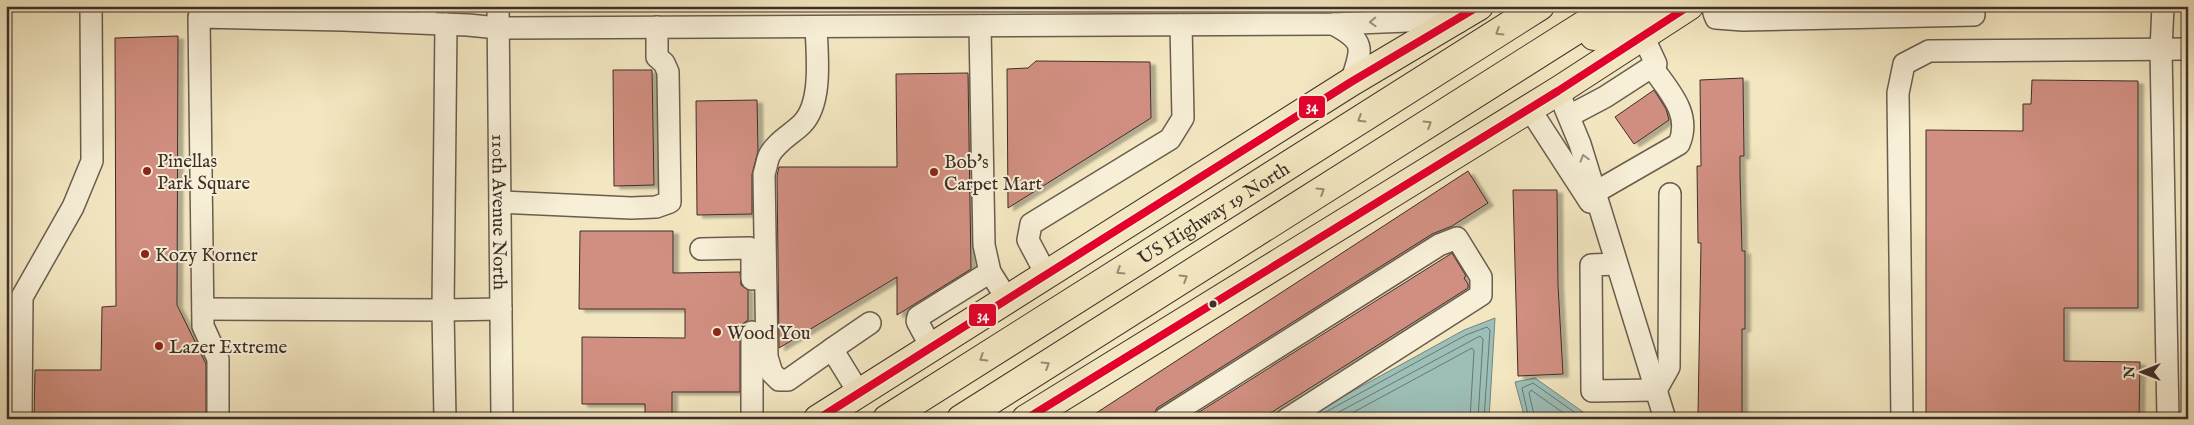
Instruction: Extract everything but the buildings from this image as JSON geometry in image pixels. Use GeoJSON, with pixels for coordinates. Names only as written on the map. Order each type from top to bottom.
{"type":"FeatureCollection","features":[{"type":"Feature","properties":{"kind":"main road","name":"US Highway 19 North"},"geometry":{"type":"LineString","coordinates":[[887,419],[1540,6]]}},
{"type":"Feature","properties":{"kind":"main road"},"geometry":{"type":"LineString","coordinates":[[961,419],[1614,6]]}},
{"type":"Feature","properties":{"kind":"main road"},"geometry":{"type":"LineString","coordinates":[[1467,99],[1654,6]]}},
{"type":"Feature","properties":{"kind":"main road"},"geometry":{"type":"LineString","coordinates":[[1028,418],[1558,91],[1689,6]]}},
{"type":"Feature","properties":{"kind":"main road"},"geometry":{"type":"LineString","coordinates":[[818,419],[1350,82],[1468,12]]}},
{"type":"Feature","properties":{"kind":"street"},"geometry":{"type":"LineString","coordinates":[[21,419],[22,297],[74,207],[92,161],[90,6]]}},
{"type":"Feature","properties":{"kind":"street","name":"110th Avenue North"},"geometry":{"type":"LineString","coordinates":[[498,6],[502,419]]}},
{"type":"Feature","properties":{"kind":"street"},"geometry":{"type":"LineString","coordinates":[[1724,6],[1714,13],[1716,18],[1742,20],[1974,15]]}},
{"type":"Feature","properties":{"kind":"street"},"geometry":{"type":"LineString","coordinates":[[2163,6],[2161,50],[2168,419]]}},
{"type":"Feature","properties":{"kind":"street"},"geometry":{"type":"LineString","coordinates":[[218,419],[218,359],[203,326],[199,17],[446,24],[498,28],[980,26],[1083,16],[1181,25],[1336,15],[1468,12]]}},
{"type":"Feature","properties":{"kind":"street"},"geometry":{"type":"LineString","coordinates":[[1336,15],[1358,44],[1359,58],[1350,82]]}},
{"type":"Feature","properties":{"kind":"street"},"geometry":{"type":"LineString","coordinates":[[445,419],[443,310],[446,24]]}},
{"type":"Feature","properties":{"kind":"street"},"geometry":{"type":"LineString","coordinates":[[1046,274],[1028,240],[1031,224],[1170,139],[1183,118],[1181,25]]}},
{"type":"Feature","properties":{"kind":"street"},"geometry":{"type":"LineString","coordinates":[[816,26],[817,74],[813,105],[804,123],[783,140],[770,155],[764,174],[767,358],[772,373],[779,380],[788,380],[870,323]]}},
{"type":"Feature","properties":{"kind":"street"},"geometry":{"type":"LineString","coordinates":[[980,26],[984,245],[990,272],[1007,299]]}},
{"type":"Feature","properties":{"kind":"street"},"geometry":{"type":"LineString","coordinates":[[500,202],[631,208],[656,207],[670,202],[668,72],[664,63],[657,57],[657,27]]}},
{"type":"Feature","properties":{"kind":"street"},"geometry":{"type":"LineString","coordinates":[[1569,116],[1605,97],[1656,64],[1643,36]]}},
{"type":"Feature","properties":{"kind":"street"},"geometry":{"type":"LineString","coordinates":[[1902,419],[1898,93],[1904,64],[1929,51],[2188,50]]}},
{"type":"Feature","properties":{"kind":"street"},"geometry":{"type":"LineString","coordinates":[[1594,193],[1679,144],[1684,132],[1682,112],[1652,67]]}},
{"type":"Feature","properties":{"kind":"street"},"geometry":{"type":"LineString","coordinates":[[1558,91],[1580,144],[1602,222],[1665,419]]}},
{"type":"Feature","properties":{"kind":"street"},"geometry":{"type":"LineString","coordinates":[[1529,108],[1602,222]]}},
{"type":"Feature","properties":{"kind":"street"},"geometry":{"type":"LineString","coordinates":[[1656,390],[1669,367],[1670,194]]}},
{"type":"Feature","properties":{"kind":"street"},"geometry":{"type":"LineString","coordinates":[[1164,419],[1439,245],[1457,238],[1481,278],[1481,295],[1287,419]]}},
{"type":"Feature","properties":{"kind":"street"},"geometry":{"type":"LineString","coordinates":[[701,250],[749,248],[752,253],[752,419]]}},
{"type":"Feature","properties":{"kind":"street"},"geometry":{"type":"LineString","coordinates":[[1616,264],[1591,265],[1592,391],[1656,390]]}},
{"type":"Feature","properties":{"kind":"street"},"geometry":{"type":"LineString","coordinates":[[932,347],[917,321],[918,317],[990,272]]}},
{"type":"Feature","properties":{"kind":"street"},"geometry":{"type":"LineString","coordinates":[[203,309],[501,309]]}},
{"type":"Feature","properties":{"kind":"street"},"geometry":{"type":"LineString","coordinates":[[832,349],[859,393]]}},
{"type":"Feature","properties":{"kind":"water"},"geometry":{"type":"Polygon","coordinates":[[[1495,318],[1489,419],[1302,419],[1464,330],[1495,318]]]}},
{"type":"Feature","properties":{"kind":"water"},"geometry":{"type":"Polygon","coordinates":[[[1535,378],[1593,419],[1525,419],[1515,382],[1535,378]]]}},
{"type":"Feature","properties":{"kind":"transit line","name":"34"},"geometry":{"type":"LineString","coordinates":[[818,419],[1351,82],[1479,6]]}},
{"type":"Feature","properties":{"kind":"transit line","name":"34"},"geometry":{"type":"LineString","coordinates":[[1026,419],[1558,91],[1689,6]]}},
{"type":"Feature","properties":{"kind":"place","name":"Pinellas Park Square"},"geometry":{"type":"Point","coordinates":[147,171]}},
{"type":"Feature","properties":{"kind":"place","name":"Bob's Carpet Mart"},"geometry":{"type":"Point","coordinates":[934,172]}},
{"type":"Feature","properties":{"kind":"place","name":"Kozy Korner"},"geometry":{"type":"Point","coordinates":[145,254]}},
{"type":"Feature","properties":{"kind":"place","name":"Wood You"},"geometry":{"type":"Point","coordinates":[717,332]}},
{"type":"Feature","properties":{"kind":"place","name":"Lazer Extreme"},"geometry":{"type":"Point","coordinates":[159,346]}}]}
